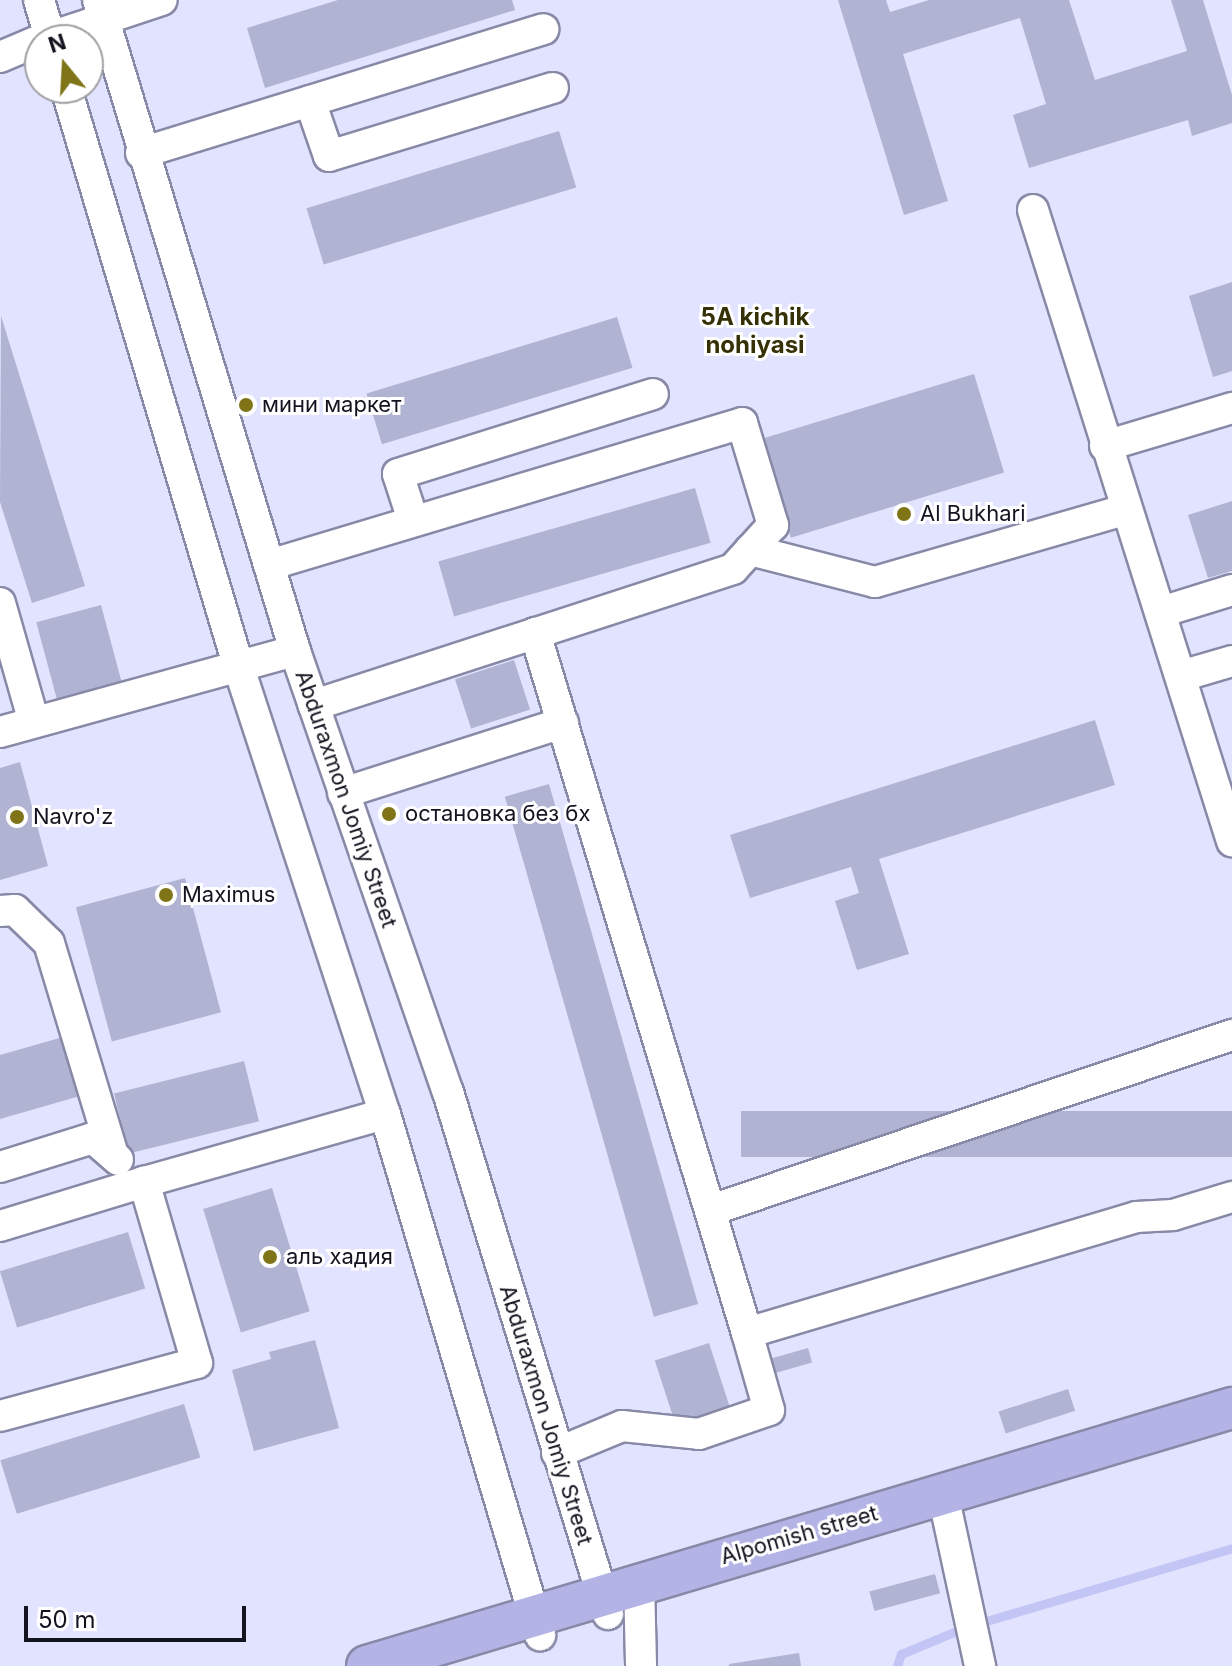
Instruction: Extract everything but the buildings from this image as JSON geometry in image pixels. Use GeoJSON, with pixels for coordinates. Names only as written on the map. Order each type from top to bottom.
{"type":"FeatureCollection","features":[{"type":"Feature","properties":{"kind":"main road","name":"Alpomish street"},"geometry":{"type":"LineString","coordinates":[[367,1666],[537,1625],[1232,1408]]}},
{"type":"Feature","properties":{"kind":"main road","name":"Alpomish street"},"geometry":{"type":"LineString","coordinates":[[622,1599],[947,1513],[1232,1429]]}},
{"type":"Feature","properties":{"kind":"main road","name":"Alpomish street"},"geometry":{"type":"LineString","coordinates":[[444,1666],[537,1625]]}},
{"type":"Feature","properties":{"kind":"street"},"geometry":{"type":"LineString","coordinates":[[39,0],[43,24]]}},
{"type":"Feature","properties":{"kind":"street"},"geometry":{"type":"LineString","coordinates":[[74,24],[101,9],[162,0]]}},
{"type":"Feature","properties":{"kind":"street","name":"Abduraxmon Jomiy Street"},"geometry":{"type":"LineString","coordinates":[[101,9],[141,153],[295,651],[448,1092],[557,1453],[622,1599],[641,1666]]}},
{"type":"Feature","properties":{"kind":"street"},"geometry":{"type":"LineString","coordinates":[[141,153],[543,29]]}},
{"type":"Feature","properties":{"kind":"street"},"geometry":{"type":"LineString","coordinates":[[0,57],[24,48]]}},
{"type":"Feature","properties":{"kind":"street"},"geometry":{"type":"LineString","coordinates":[[310,101],[329,156],[553,88]]}},
{"type":"Feature","properties":{"kind":"street"},"geometry":{"type":"LineString","coordinates":[[71,104],[239,668],[385,1114],[537,1625]]}},
{"type":"Feature","properties":{"kind":"street"},"geometry":{"type":"LineString","coordinates":[[1033,210],[1125,510],[1161,612],[1232,838]]}},
{"type":"Feature","properties":{"kind":"street"},"geometry":{"type":"LineString","coordinates":[[413,520],[398,474],[653,394]]}},
{"type":"Feature","properties":{"kind":"street"},"geometry":{"type":"LineString","coordinates":[[1105,446],[1232,408]]}},
{"type":"Feature","properties":{"kind":"street"},"geometry":{"type":"LineString","coordinates":[[269,565],[742,423],[773,525],[733,569],[314,705]]}},
{"type":"Feature","properties":{"kind":"street"},"geometry":{"type":"LineString","coordinates":[[750,550],[875,582],[1125,510]]}},
{"type":"Feature","properties":{"kind":"street"},"geometry":{"type":"LineString","coordinates":[[1161,612],[1232,590]]}},
{"type":"Feature","properties":{"kind":"street"},"geometry":{"type":"LineString","coordinates":[[0,603],[34,722]]}},
{"type":"Feature","properties":{"kind":"street"},"geometry":{"type":"LineString","coordinates":[[535,633],[769,1410],[699,1434],[622,1426],[557,1453]]}},
{"type":"Feature","properties":{"kind":"street"},"geometry":{"type":"LineString","coordinates":[[0,732],[295,651]]}},
{"type":"Feature","properties":{"kind":"street"},"geometry":{"type":"LineString","coordinates":[[1181,676],[1232,661]]}},
{"type":"Feature","properties":{"kind":"street"},"geometry":{"type":"LineString","coordinates":[[343,793],[563,723]]}},
{"type":"Feature","properties":{"kind":"street"},"geometry":{"type":"LineString","coordinates":[[0,911],[15,910],[49,943],[113,1155]]}},
{"type":"Feature","properties":{"kind":"street"},"geometry":{"type":"LineString","coordinates":[[711,1210],[1232,1035]]}},
{"type":"Feature","properties":{"kind":"street"},"geometry":{"type":"LineString","coordinates":[[0,1226],[385,1114]]}},
{"type":"Feature","properties":{"kind":"street"},"geometry":{"type":"LineString","coordinates":[[0,1167],[93,1138],[144,1182],[197,1363],[0,1416]]}},
{"type":"Feature","properties":{"kind":"street"},"geometry":{"type":"LineString","coordinates":[[747,1333],[1136,1217],[1173,1215],[1232,1197]]}},
{"type":"Feature","properties":{"kind":"street"},"geometry":{"type":"LineString","coordinates":[[947,1513],[980,1666]]}},
{"type":"Feature","properties":{"kind":"waterway"},"geometry":{"type":"LineString","coordinates":[[897,1666],[901,1654],[966,1627],[1232,1548]]}},
{"type":"Feature","properties":{"kind":"place","name":"мини маркет"},"geometry":{"type":"Point","coordinates":[246,405]}},
{"type":"Feature","properties":{"kind":"place","name":"Al Bukhari"},"geometry":{"type":"Point","coordinates":[904,514]}},
{"type":"Feature","properties":{"kind":"place","name":"остановка без бх"},"geometry":{"type":"Point","coordinates":[389,814]}},
{"type":"Feature","properties":{"kind":"place","name":"Navro'z"},"geometry":{"type":"Point","coordinates":[17,817]}},
{"type":"Feature","properties":{"kind":"place","name":"Maximus"},"geometry":{"type":"Point","coordinates":[166,895]}},
{"type":"Feature","properties":{"kind":"place","name":"аль хадия"},"geometry":{"type":"Point","coordinates":[270,1257]}},
{"type":"Feature","properties":{"kind":"district","name":"5A kichik nohiyasi"},"geometry":{"type":"Point","coordinates":[755,331]}}]}
